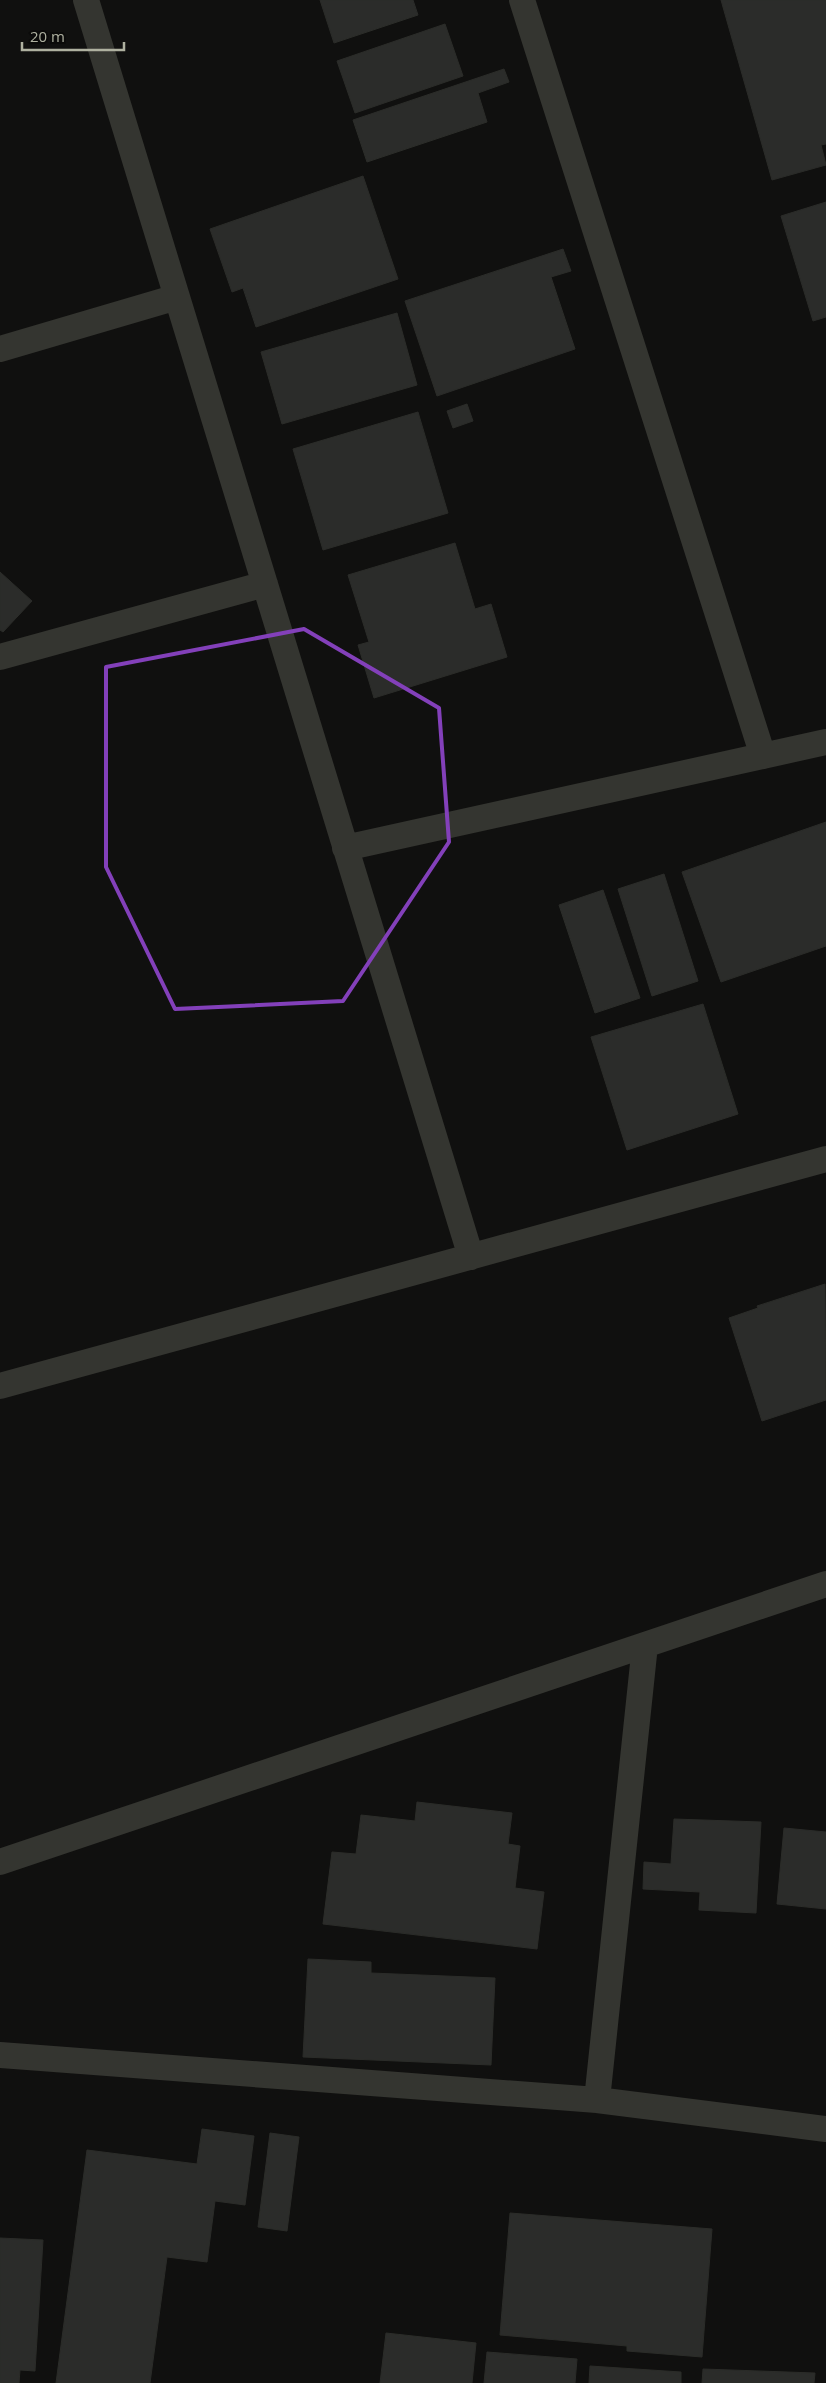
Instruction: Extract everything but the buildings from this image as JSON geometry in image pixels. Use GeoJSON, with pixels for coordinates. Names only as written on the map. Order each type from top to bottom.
{"type":"FeatureCollection","features":[{"type":"Feature","properties":{"kind":"street"},"geometry":{"type":"LineString","coordinates":[[86,0],[470,1257]]}},
{"type":"Feature","properties":{"kind":"street"},"geometry":{"type":"LineString","coordinates":[[522,0],[763,756]]}},
{"type":"Feature","properties":{"kind":"street"},"geometry":{"type":"LineString","coordinates":[[0,349],[177,297]]}},
{"type":"Feature","properties":{"kind":"street"},"geometry":{"type":"LineString","coordinates":[[0,657],[264,584]]}},
{"type":"Feature","properties":{"kind":"street"},"geometry":{"type":"LineString","coordinates":[[345,848],[826,742]]}},
{"type":"Feature","properties":{"kind":"street"},"geometry":{"type":"LineString","coordinates":[[0,1386],[826,1159]]}},
{"type":"Feature","properties":{"kind":"street"},"geometry":{"type":"LineString","coordinates":[[0,1862],[826,1584]]}},
{"type":"Feature","properties":{"kind":"street"},"geometry":{"type":"LineString","coordinates":[[596,2100],[645,1645]]}},
{"type":"Feature","properties":{"kind":"street"},"geometry":{"type":"LineString","coordinates":[[0,2056],[596,2100],[826,2129]]}},
{"type":"Feature","properties":{"kind":"highlighted area"},"geometry":{"type":"Polygon","coordinates":[[[304,629],[439,708],[449,842],[343,1001],[175,1009],[106,867],[106,667],[304,629]]]}}]}
